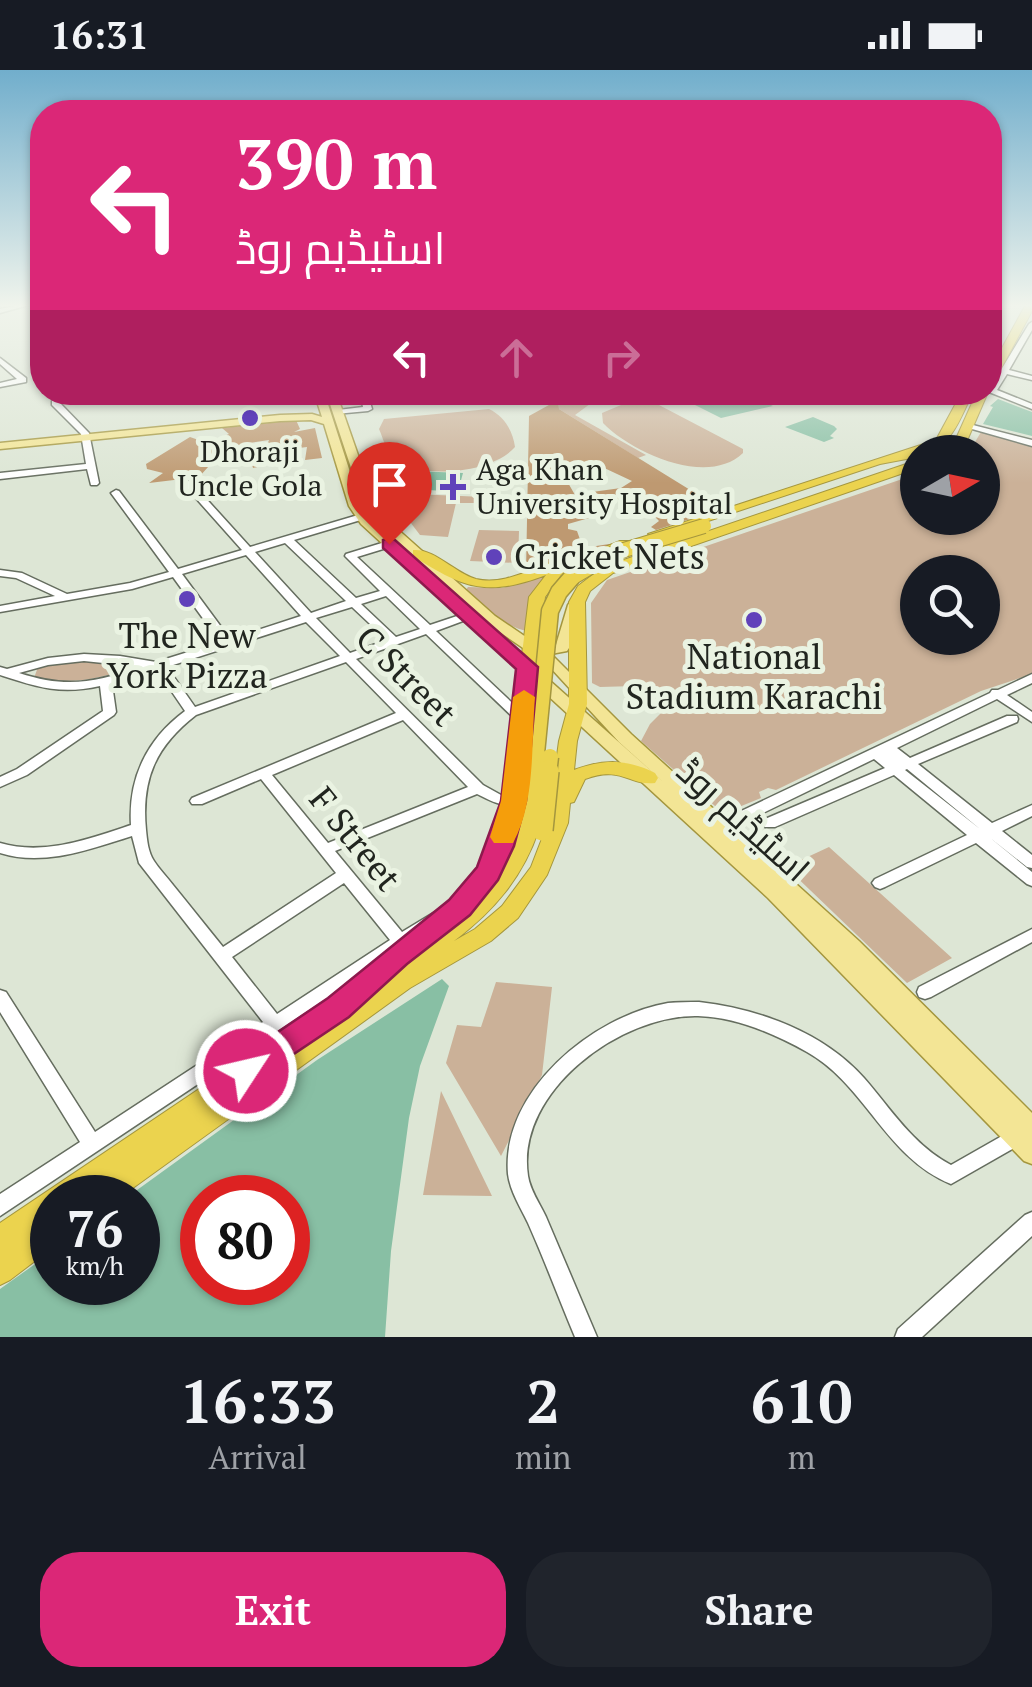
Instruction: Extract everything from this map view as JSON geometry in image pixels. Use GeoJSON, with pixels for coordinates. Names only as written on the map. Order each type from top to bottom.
{"type":"FeatureCollection","features":[{"type":"Feature","properties":{"kind":"highway"},"geometry":{"type":"LineString","coordinates":[[945,435],[961,405]]}},
{"type":"Feature","properties":{"kind":"highway"},"geometry":{"type":"LineString","coordinates":[[963,435],[979,405]]}},
{"type":"Feature","properties":{"kind":"highway"},"geometry":{"type":"LineString","coordinates":[[418,553],[456,579],[483,586],[512,582],[877,461],[900,460]]}},
{"type":"Feature","properties":{"kind":"highway"},"geometry":{"type":"LineString","coordinates":[[404,980],[484,936],[510,912],[540,870],[562,598],[578,579],[592,570],[707,528],[900,465]]}},
{"type":"Feature","properties":{"kind":"highway"},"geometry":{"type":"LineString","coordinates":[[128,1175],[475,928],[518,883],[543,827],[574,700],[577,602],[583,588],[608,570],[900,466]]}},
{"type":"Feature","properties":{"kind":"highway"},"geometry":{"type":"LineString","coordinates":[[338,1008],[396,956],[460,908],[488,873],[501,846],[514,801],[534,611],[544,584],[556,572],[587,557]]}},
{"type":"Feature","properties":{"kind":"highway"},"geometry":{"type":"LineString","coordinates":[[95,1175],[468,920],[494,894],[578,775],[613,766],[630,768],[648,778]]}},
{"type":"Feature","properties":{"kind":"highway"},"geometry":{"type":"LineString","coordinates":[[0,1240],[30,1219]]}},
{"type":"Feature","properties":{"kind":"highway"},"geometry":{"type":"LineString","coordinates":[[0,1270],[30,1247]]}},
{"type":"Feature","properties":{"kind":"main road"},"geometry":{"type":"LineString","coordinates":[[3,446],[280,418],[312,413],[319,405]]}},
{"type":"Feature","properties":{"kind":"main road","name":"اسٹیڈیم روڈ"},"geometry":{"type":"LineString","coordinates":[[328,405],[361,517],[496,641],[532,654]]}},
{"type":"Feature","properties":{"kind":"main road","name":"اسٹیڈیم روڈ"},"geometry":{"type":"LineString","coordinates":[[332,417],[372,509],[532,654],[648,778],[776,894],[1027,1139]]}},
{"type":"Feature","properties":{"kind":"main road"},"geometry":{"type":"LineString","coordinates":[[280,418],[332,417]]}},
{"type":"Feature","properties":{"kind":"main road"},"geometry":{"type":"LineString","coordinates":[[532,654],[562,648],[567,641],[569,615],[577,602]]}},
{"type":"Feature","properties":{"kind":"main road","name":"اسٹیڈیم روڈ"},"geometry":{"type":"LineString","coordinates":[[574,700],[601,715],[852,946],[1027,1139]]}},
{"type":"Feature","properties":{"kind":"main road"},"geometry":{"type":"LineString","coordinates":[[521,722],[538,707],[574,700]]}},
{"type":"Feature","properties":{"kind":"street"},"geometry":{"type":"LineString","coordinates":[[0,386],[23,380],[4,365]]}},
{"type":"Feature","properties":{"kind":"street"},"geometry":{"type":"LineString","coordinates":[[1002,373],[1006,365]]}},
{"type":"Feature","properties":{"kind":"street"},"geometry":{"type":"LineString","coordinates":[[1004,371],[1032,378]]}},
{"type":"Feature","properties":{"kind":"street"},"geometry":{"type":"LineString","coordinates":[[1002,394],[1032,407]]}},
{"type":"Feature","properties":{"kind":"street"},"geometry":{"type":"LineString","coordinates":[[57,405],[85,433],[94,484]]}},
{"type":"Feature","properties":{"kind":"street"},"geometry":{"type":"LineString","coordinates":[[332,417],[368,409],[367,405]]}},
{"type":"Feature","properties":{"kind":"street"},"geometry":{"type":"LineString","coordinates":[[968,424],[1032,443]]}},
{"type":"Feature","properties":{"kind":"street"},"geometry":{"type":"LineString","coordinates":[[0,476],[90,466]]}},
{"type":"Feature","properties":{"kind":"street","name":"C Street"},"geometry":{"type":"LineString","coordinates":[[188,484],[309,618],[478,788],[498,799],[514,801]]}},
{"type":"Feature","properties":{"kind":"street"},"geometry":{"type":"LineString","coordinates":[[116,493],[228,644]]}},
{"type":"Feature","properties":{"kind":"street"},"geometry":{"type":"LineString","coordinates":[[0,609],[132,586],[361,517]]}},
{"type":"Feature","properties":{"kind":"street"},"geometry":{"type":"LineString","coordinates":[[287,538],[394,641]]}},
{"type":"Feature","properties":{"kind":"street"},"geometry":{"type":"LineString","coordinates":[[389,544],[350,556],[521,722]]}},
{"type":"Feature","properties":{"kind":"street"},"geometry":{"type":"LineString","coordinates":[[0,573],[18,575],[65,597]]}},
{"type":"Feature","properties":{"kind":"street"},"geometry":{"type":"LineString","coordinates":[[4,672],[21,681],[46,686],[106,681],[387,592]]}},
{"type":"Feature","properties":{"kind":"street"},"geometry":{"type":"LineString","coordinates":[[274,1023],[144,859],[136,829],[138,784],[150,752],[170,726],[192,712],[468,616]]}},
{"type":"Feature","properties":{"kind":"street"},"geometry":{"type":"LineString","coordinates":[[4,672],[44,660],[81,655],[160,667],[192,712]]}},
{"type":"Feature","properties":{"kind":"street"},"geometry":{"type":"LineString","coordinates":[[724,825],[1032,678]]}},
{"type":"Feature","properties":{"kind":"street"},"geometry":{"type":"LineString","coordinates":[[0,782],[22,772],[110,712],[106,681]]}},
{"type":"Feature","properties":{"kind":"street"},"geometry":{"type":"LineString","coordinates":[[770,823],[1025,715],[996,693]]}},
{"type":"Feature","properties":{"kind":"street"},"geometry":{"type":"LineString","coordinates":[[196,801],[405,714]]}},
{"type":"Feature","properties":{"kind":"street"},"geometry":{"type":"LineString","coordinates":[[881,750],[984,832],[1032,863]]}},
{"type":"Feature","properties":{"kind":"street","name":"F Street"},"geometry":{"type":"LineString","coordinates":[[264,774],[400,941]]}},
{"type":"Feature","properties":{"kind":"street"},"geometry":{"type":"LineString","coordinates":[[324,850],[478,788]]}},
{"type":"Feature","properties":{"kind":"street"},"geometry":{"type":"LineString","coordinates":[[880,883],[1032,810]]}},
{"type":"Feature","properties":{"kind":"street"},"geometry":{"type":"LineString","coordinates":[[1,852],[28,854],[73,848],[136,829]]}},
{"type":"Feature","properties":{"kind":"street"},"geometry":{"type":"LineString","coordinates":[[984,832],[1032,880]]}},
{"type":"Feature","properties":{"kind":"street"},"geometry":{"type":"LineString","coordinates":[[0,1206],[445,911],[488,873]]}},
{"type":"Feature","properties":{"kind":"street"},"geometry":{"type":"LineString","coordinates":[[221,956],[346,875]]}},
{"type":"Feature","properties":{"kind":"street"},"geometry":{"type":"LineString","coordinates":[[925,992],[1032,935]]}},
{"type":"Feature","properties":{"kind":"street"},"geometry":{"type":"LineString","coordinates":[[0,996],[92,1145]]}},
{"type":"Feature","properties":{"kind":"street"},"geometry":{"type":"LineString","coordinates":[[586,1337],[518,1174],[520,1138],[531,1102],[591,1044],[624,1026],[698,1008],[767,1027],[823,1052],[882,1112],[926,1166],[951,1176],[1027,1139]]}},
{"type":"Feature","properties":{"kind":"street"},"geometry":{"type":"LineString","coordinates":[[906,1337],[1032,1222]]}},
{"type":"Feature","properties":{"kind":"shaded area"},"geometry":{"type":"Polygon","coordinates":[[[549,405],[559,405],[559,409],[721,509],[656,530],[651,527],[659,521],[646,511],[592,492],[621,488],[632,481],[600,466],[567,481],[575,495],[582,494],[589,518],[568,524],[568,529],[577,531],[583,548],[616,543],[526,573],[529,416],[549,405]]]}},
{"type":"Feature","properties":{"kind":"shaded area"},"geometry":{"type":"Polygon","coordinates":[[[559,405],[589,405],[575,415],[646,455],[638,458],[559,409],[559,405]]]}},
{"type":"Feature","properties":{"kind":"shaded area"},"geometry":{"type":"Polygon","coordinates":[[[621,405],[659,405],[743,449],[743,453],[728,463],[710,467],[651,455],[603,423],[602,413],[621,405]]]}},
{"type":"Feature","properties":{"kind":"shaded area"},"geometry":{"type":"Polygon","coordinates":[[[489,409],[507,425],[515,447],[505,456],[474,468],[437,471],[405,465],[393,458],[379,429],[384,419],[489,409]]]}},
{"type":"Feature","properties":{"kind":"shaded area"},"geometry":{"type":"Polygon","coordinates":[[[296,420],[300,429],[294,432],[315,428],[322,458],[305,460],[307,447],[291,449],[291,460],[253,468],[252,464],[282,456],[267,445],[269,440],[242,444],[246,447],[238,451],[255,454],[255,459],[217,461],[199,477],[149,483],[163,473],[147,469],[146,464],[190,437],[207,443],[229,434],[222,428],[296,420]]]}},
{"type":"Feature","properties":{"kind":"shaded area","name":"National Stadium Karachi"},"geometry":{"type":"Polygon","coordinates":[[[1000,437],[1032,446],[1032,674],[981,691],[776,790],[759,792],[761,798],[734,809],[715,806],[641,741],[665,709],[635,686],[600,687],[592,683],[591,603],[607,580],[900,480],[900,535],[1000,535],[1000,437]]]}},
{"type":"Feature","properties":{"kind":"shaded area"},"geometry":{"type":"Polygon","coordinates":[[[391,493],[484,497],[484,503],[456,503],[448,537],[420,535],[401,510],[404,501],[390,500],[391,493]]]}},
{"type":"Feature","properties":{"kind":"shaded area"},"geometry":{"type":"Polygon","coordinates":[[[479,530],[519,531],[518,563],[470,561],[479,530]]]}},
{"type":"Feature","properties":{"kind":"shaded area"},"geometry":{"type":"Polygon","coordinates":[[[545,576],[528,599],[529,631],[504,621],[465,591],[468,587],[502,588],[545,576]]]}},
{"type":"Feature","properties":{"kind":"shaded area"},"geometry":{"type":"Polygon","coordinates":[[[61,659],[115,662],[122,670],[78,680],[34,678],[38,667],[61,659]]]}},
{"type":"Feature","properties":{"kind":"shaded area"},"geometry":{"type":"Polygon","coordinates":[[[829,847],[952,958],[907,983],[786,867],[829,847]]]}},
{"type":"Feature","properties":{"kind":"shaded area"},"geometry":{"type":"Polygon","coordinates":[[[496,982],[552,987],[542,1075],[501,1156],[446,1063],[457,1025],[481,1027],[496,982]]]}},
{"type":"Feature","properties":{"kind":"shaded area"},"geometry":{"type":"Polygon","coordinates":[[[441,1091],[492,1196],[423,1195],[441,1091]]]}},
{"type":"Feature","properties":{"kind":"building"},"geometry":{"type":"Polygon","coordinates":[[[1002,401],[1032,412],[1032,436],[983,424],[993,407],[990,406],[1002,405],[1002,401]]]}},
{"type":"Feature","properties":{"kind":"building"},"geometry":{"type":"Polygon","coordinates":[[[695,405],[773,406],[721,418],[695,405]]]}},
{"type":"Feature","properties":{"kind":"building"},"geometry":{"type":"Polygon","coordinates":[[[813,417],[837,429],[830,436],[834,438],[824,442],[785,427],[813,417]]]}},
{"type":"Feature","properties":{"kind":"building"},"geometry":{"type":"Polygon","coordinates":[[[414,471],[463,473],[457,495],[408,489],[414,471]]]}},
{"type":"Feature","properties":{"kind":"building"},"geometry":{"type":"Polygon","coordinates":[[[442,979],[449,986],[420,1066],[409,1118],[391,1251],[385,1337],[0,1337],[0,1289],[30,1268],[30,1305],[160,1305],[158,1175],[317,1060],[442,979]]]}},
{"type":"Feature","properties":{"kind":"slow traffic"},"geometry":{"type":"LineString","coordinates":[[504,837],[514,801],[524,697]]}},
{"type":"Feature","properties":{"kind":"place","name":"Dhoraji Uncle Gola"},"geometry":{"type":"Point","coordinates":[250,418]}},
{"type":"Feature","properties":{"kind":"place","name":"Aga Khan University Hospital"},"geometry":{"type":"Point","coordinates":[453,487]}},
{"type":"Feature","properties":{"kind":"place","name":"Cricket Nets"},"geometry":{"type":"Point","coordinates":[494,557]}},
{"type":"Feature","properties":{"kind":"place","name":"The New York Pizza"},"geometry":{"type":"Point","coordinates":[187,599]}},
{"type":"Feature","properties":{"kind":"place","name":"National Stadium Karachi"},"geometry":{"type":"Point","coordinates":[754,620]}},
{"type":"Feature","properties":{"kind":"route"},"geometry":{"type":"LineString","coordinates":[[246,1071],[338,1008],[396,956],[460,908],[488,873],[501,846],[514,801],[528,667],[389,544]]}}]}
